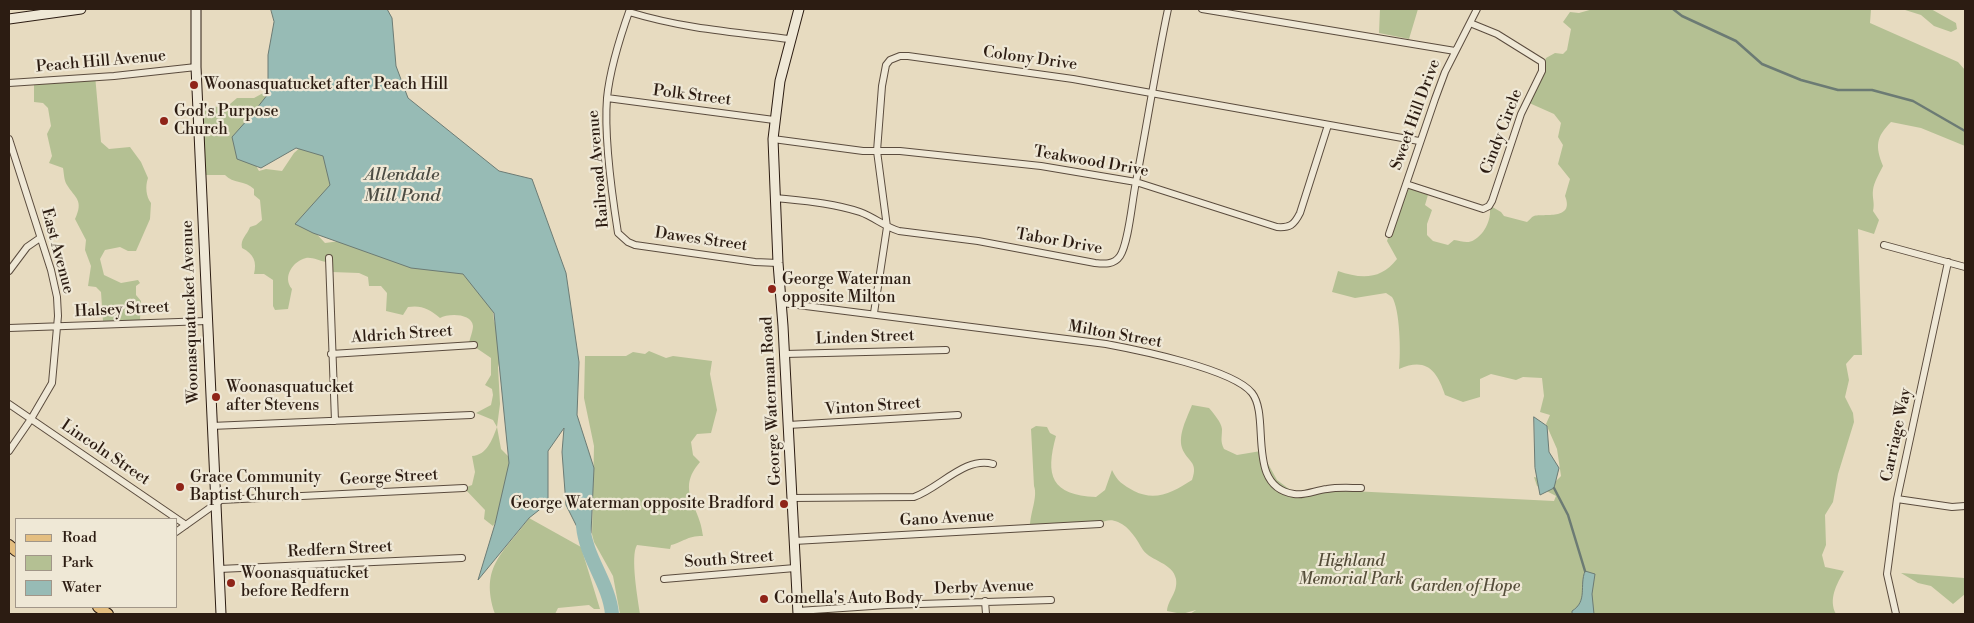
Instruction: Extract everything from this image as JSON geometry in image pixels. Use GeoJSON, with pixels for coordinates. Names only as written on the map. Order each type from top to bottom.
{"type":"FeatureCollection","features":[{"type":"Feature","properties":{"kind":"street"},"geometry":{"type":"LineString","coordinates":[[9,19],[81,9]]}},
{"type":"Feature","properties":{"kind":"street","name":"Woonasquatucket Avenue"},"geometry":{"type":"LineString","coordinates":[[196,9],[196,67],[221,614]]}},
{"type":"Feature","properties":{"kind":"street","name":"George Waterman Road"},"geometry":{"type":"LineString","coordinates":[[798,613],[785,354],[778,263],[773,139],[780,80],[799,9]]}},
{"type":"Feature","properties":{"kind":"street","name":"Tabor Drive"},"geometry":{"type":"LineString","coordinates":[[776,198],[841,207],[871,216],[887,228],[1107,264],[1120,256],[1136,182],[1168,9]]}},
{"type":"Feature","properties":{"kind":"street"},"geometry":{"type":"LineString","coordinates":[[1202,9],[1455,51]]}},
{"type":"Feature","properties":{"kind":"street","name":"Sweet Hill Drive"},"geometry":{"type":"LineString","coordinates":[[1389,234],[1419,141],[1455,51],[1477,9]]}},
{"type":"Feature","properties":{"kind":"street"},"geometry":{"type":"LineString","coordinates":[[630,10],[691,28],[790,39]]}},
{"type":"Feature","properties":{"kind":"street","name":"Railroad Avenue"},"geometry":{"type":"LineString","coordinates":[[623,238],[618,233],[616,226],[607,126],[607,98],[613,68],[630,10]]}},
{"type":"Feature","properties":{"kind":"street","name":"Cindy Circle"},"geometry":{"type":"LineString","coordinates":[[1406,184],[1483,209],[1489,206],[1492,201],[1521,114],[1542,71],[1542,62],[1497,34],[1470,22]]}},
{"type":"Feature","properties":{"kind":"street","name":"Colony Drive"},"geometry":{"type":"LineString","coordinates":[[874,313],[887,228],[877,151],[884,75],[890,60],[900,56],[1073,79],[1419,141]]}},
{"type":"Feature","properties":{"kind":"street","name":"Peach Hill Avenue"},"geometry":{"type":"LineString","coordinates":[[9,83],[114,76],[196,67]]}},
{"type":"Feature","properties":{"kind":"street","name":"Polk Street"},"geometry":{"type":"LineString","coordinates":[[607,98],[774,120]]}},
{"type":"Feature","properties":{"kind":"street","name":"Teakwood Drive"},"geometry":{"type":"LineString","coordinates":[[773,139],[863,152],[877,151],[1041,166],[1136,182],[1277,228],[1286,228],[1292,226],[1300,213],[1328,125]]}},
{"type":"Feature","properties":{"kind":"street","name":"East Avenue"},"geometry":{"type":"LineString","coordinates":[[9,138],[11,158],[40,238],[54,284],[58,327],[54,375],[48,391],[9,451]]}},
{"type":"Feature","properties":{"kind":"street"},"geometry":{"type":"LineString","coordinates":[[9,271],[28,247],[40,238]]}},
{"type":"Feature","properties":{"kind":"street","name":"Dawes Street"},"geometry":{"type":"LineString","coordinates":[[623,238],[635,245],[670,251],[778,263]]}},
{"type":"Feature","properties":{"kind":"street"},"geometry":{"type":"LineString","coordinates":[[1884,245],[1965,267]]}},
{"type":"Feature","properties":{"kind":"street"},"geometry":{"type":"LineString","coordinates":[[329,258],[334,421]]}},
{"type":"Feature","properties":{"kind":"street","name":"Carriage Way"},"geometry":{"type":"LineString","coordinates":[[1896,614],[1887,574],[1897,499],[1948,262]]}},
{"type":"Feature","properties":{"kind":"street","name":"Milton Street"},"geometry":{"type":"LineString","coordinates":[[782,303],[874,313],[1106,344],[1140,351],[1233,378],[1251,392],[1256,399],[1260,445],[1265,470],[1276,485],[1285,492],[1299,495],[1328,489],[1361,488]]}},
{"type":"Feature","properties":{"kind":"street","name":"Halsey Street"},"geometry":{"type":"LineString","coordinates":[[9,328],[207,321]]}},
{"type":"Feature","properties":{"kind":"street","name":"Aldrich Street"},"geometry":{"type":"LineString","coordinates":[[331,354],[474,345]]}},
{"type":"Feature","properties":{"kind":"street","name":"Linden Street"},"geometry":{"type":"LineString","coordinates":[[785,354],[946,350]]}},
{"type":"Feature","properties":{"kind":"street","name":"Lincoln Street"},"geometry":{"type":"LineString","coordinates":[[9,404],[174,518]]}},
{"type":"Feature","properties":{"kind":"street"},"geometry":{"type":"LineString","coordinates":[[211,426],[471,415]]}},
{"type":"Feature","properties":{"kind":"street","name":"Vinton Street"},"geometry":{"type":"LineString","coordinates":[[788,425],[958,415]]}},
{"type":"Feature","properties":{"kind":"street"},"geometry":{"type":"LineString","coordinates":[[792,498],[914,497],[924,494],[973,463],[985,462],[993,464]]}},
{"type":"Feature","properties":{"kind":"street","name":"George Street"},"geometry":{"type":"LineString","coordinates":[[178,531],[221,500],[464,488]]}},
{"type":"Feature","properties":{"kind":"street"},"geometry":{"type":"LineString","coordinates":[[1897,499],[1952,507],[1965,506]]}},
{"type":"Feature","properties":{"kind":"street","name":"Lincoln Street"},"geometry":{"type":"LineString","coordinates":[[178,520],[186,526]]}},
{"type":"Feature","properties":{"kind":"street","name":"Gano Avenue"},"geometry":{"type":"LineString","coordinates":[[794,541],[1100,524]]}},
{"type":"Feature","properties":{"kind":"street","name":"Redfern Street"},"geometry":{"type":"LineString","coordinates":[[219,569],[462,558]]}},
{"type":"Feature","properties":{"kind":"street","name":"South Street"},"geometry":{"type":"LineString","coordinates":[[664,579],[795,568]]}},
{"type":"Feature","properties":{"kind":"street","name":"Derby Avenue"},"geometry":{"type":"LineString","coordinates":[[798,613],[985,601],[1050,600]]}},
{"type":"Feature","properties":{"kind":"street"},"geometry":{"type":"LineString","coordinates":[[985,601],[986,614]]}},
{"type":"Feature","properties":{"kind":"green space"},"geometry":{"type":"Polygon","coordinates":[[[1380,9],[1418,9],[1409,39],[1379,33],[1380,9]]]}},
{"type":"Feature","properties":{"kind":"green space"},"geometry":{"type":"Polygon","coordinates":[[[1593,9],[1871,9],[1870,23],[1958,62],[1965,70],[1965,146],[1921,128],[1891,122],[1882,132],[1878,142],[1883,166],[1874,187],[1873,211],[1879,220],[1874,234],[1858,229],[1862,355],[1854,355],[1846,364],[1849,380],[1845,397],[1853,413],[1854,422],[1838,474],[1833,502],[1825,515],[1826,545],[1822,555],[1825,567],[1844,571],[1836,586],[1833,597],[1836,614],[1190,614],[1196,610],[1182,614],[1167,611],[1176,588],[1176,579],[1171,569],[1147,554],[1133,534],[1122,524],[1109,520],[1100,523],[1030,527],[1035,495],[1031,429],[1036,426],[1047,427],[1050,433],[1056,436],[1051,462],[1052,472],[1055,481],[1069,492],[1096,497],[1105,490],[1112,470],[1118,480],[1130,489],[1142,494],[1157,496],[1171,492],[1192,480],[1194,474],[1193,465],[1184,453],[1181,437],[1192,405],[1209,408],[1215,415],[1222,429],[1224,449],[1237,455],[1261,451],[1277,480],[1293,492],[1327,486],[1351,491],[1554,501],[1556,496],[1537,486],[1534,477],[1555,482],[1561,476],[1557,449],[1546,424],[1550,415],[1540,412],[1544,396],[1542,378],[1523,377],[1516,380],[1491,374],[1480,379],[1480,397],[1463,402],[1445,395],[1438,379],[1429,368],[1416,364],[1399,369],[1400,342],[1398,321],[1392,297],[1386,293],[1355,298],[1332,292],[1338,271],[1370,276],[1384,271],[1397,259],[1387,241],[1407,181],[1430,188],[1425,205],[1432,210],[1427,224],[1427,235],[1433,241],[1448,245],[1454,240],[1469,242],[1482,234],[1489,220],[1489,205],[1504,216],[1527,222],[1534,216],[1562,213],[1566,209],[1565,196],[1570,179],[1558,164],[1563,145],[1558,137],[1561,123],[1554,114],[1527,102],[1546,58],[1555,53],[1563,54],[1567,50],[1571,29],[1563,22],[1570,12],[1579,13],[1593,9]]]}},
{"type":"Feature","properties":{"kind":"green space"},"geometry":{"type":"Polygon","coordinates":[[[1902,9],[1931,9],[1956,23],[1957,29],[1951,32],[1934,26],[1921,15],[1902,9]]]}},
{"type":"Feature","properties":{"kind":"green space"},"geometry":{"type":"Polygon","coordinates":[[[95,75],[101,142],[109,149],[130,147],[141,162],[148,178],[146,188],[151,203],[150,219],[136,251],[128,251],[120,247],[105,250],[100,259],[104,275],[121,283],[138,280],[140,283],[136,286],[136,295],[141,301],[140,320],[103,321],[101,292],[96,287],[88,286],[91,266],[85,250],[86,240],[75,219],[79,203],[66,183],[63,168],[49,163],[52,156],[47,134],[51,126],[48,108],[43,103],[34,102],[34,81],[95,75]]]}},
{"type":"Feature","properties":{"kind":"green space"},"geometry":{"type":"Polygon","coordinates":[[[265,92],[267,95],[254,162],[259,171],[266,169],[282,171],[294,153],[304,144],[319,144],[338,182],[312,229],[325,243],[340,241],[355,245],[372,254],[450,256],[492,303],[494,321],[501,335],[503,351],[498,367],[500,404],[497,427],[493,420],[476,413],[491,405],[492,389],[485,385],[491,375],[491,358],[469,343],[473,326],[472,322],[464,316],[454,315],[440,318],[421,307],[408,307],[403,315],[386,311],[387,293],[381,286],[369,286],[368,277],[359,273],[332,272],[326,262],[308,258],[297,262],[290,270],[288,280],[292,289],[288,309],[275,310],[273,306],[273,280],[264,274],[254,274],[254,259],[242,248],[243,240],[250,227],[262,220],[260,200],[254,195],[254,189],[247,184],[232,180],[225,175],[202,175],[200,106],[220,107],[230,104],[237,98],[254,98],[265,92]]]}},
{"type":"Feature","properties":{"kind":"green space"},"geometry":{"type":"Polygon","coordinates":[[[649,351],[666,358],[673,356],[712,361],[710,374],[717,410],[711,433],[697,434],[691,442],[693,455],[700,462],[693,472],[689,490],[703,536],[689,538],[671,545],[670,549],[637,545],[634,568],[640,614],[620,614],[613,576],[594,542],[592,534],[594,446],[584,398],[585,356],[626,356],[633,352],[645,354],[649,351]]]}},
{"type":"Feature","properties":{"kind":"green space"},"geometry":{"type":"Polygon","coordinates":[[[497,427],[501,449],[515,463],[499,516],[493,526],[484,519],[485,510],[464,488],[472,485],[475,472],[472,456],[485,450],[491,442],[497,427]]]}},
{"type":"Feature","properties":{"kind":"green space"},"geometry":{"type":"Polygon","coordinates":[[[529,518],[581,547],[600,609],[594,609],[589,605],[558,608],[555,614],[495,614],[490,584],[492,572],[503,551],[529,518]]]}},
{"type":"Feature","properties":{"kind":"green space"},"geometry":{"type":"Polygon","coordinates":[[[1901,573],[1964,578],[1965,594],[1953,604],[1931,586],[1918,583],[1901,573]]]}},
{"type":"Feature","properties":{"kind":"water","name":"Allendale Mill Pond"},"geometry":{"type":"Polygon","coordinates":[[[271,9],[387,9],[392,18],[396,66],[408,98],[499,171],[532,179],[566,273],[579,362],[577,415],[594,468],[591,533],[585,543],[566,505],[562,452],[564,428],[548,451],[548,503],[529,518],[478,580],[495,524],[509,463],[494,313],[463,274],[411,268],[313,233],[295,224],[330,185],[323,156],[296,148],[261,168],[237,159],[232,137],[268,94],[268,55],[274,22],[271,9]]]}},
{"type":"Feature","properties":{"kind":"water"},"geometry":{"type":"Polygon","coordinates":[[[1534,417],[1547,426],[1549,452],[1559,468],[1554,488],[1540,495],[1535,468],[1534,417]]]}},
{"type":"Feature","properties":{"kind":"water"},"geometry":{"type":"Polygon","coordinates":[[[1585,571],[1595,574],[1592,594],[1594,614],[1572,614],[1572,611],[1577,607],[1582,598],[1585,571]]]}},
{"type":"Feature","properties":{"kind":"waterway"},"geometry":{"type":"LineString","coordinates":[[1673,9],[1682,16],[1736,41],[1762,64],[1801,80],[1838,90],[1872,90],[1913,101],[1965,131]]}},
{"type":"Feature","properties":{"kind":"waterway"},"geometry":{"type":"LineString","coordinates":[[1554,488],[1568,515],[1585,571]]}},
{"type":"Feature","properties":{"kind":"waterway"},"geometry":{"type":"LineString","coordinates":[[583,526],[588,549],[607,592],[612,614]]}},
{"type":"Feature","properties":{"kind":"place","name":"Woonasquatucket after Peach Hill"},"geometry":{"type":"Point","coordinates":[194,85]}},
{"type":"Feature","properties":{"kind":"place","name":"God's Purpose Church"},"geometry":{"type":"Point","coordinates":[164,121]}},
{"type":"Feature","properties":{"kind":"place","name":"George Waterman opposite Milton"},"geometry":{"type":"Point","coordinates":[772,289]}},
{"type":"Feature","properties":{"kind":"place","name":"Woonasquatucket after Stevens"},"geometry":{"type":"Point","coordinates":[216,397]}},
{"type":"Feature","properties":{"kind":"place","name":"Grace Community Baptist Church"},"geometry":{"type":"Point","coordinates":[180,487]}},
{"type":"Feature","properties":{"kind":"place","name":"George Waterman opposite Bradford"},"geometry":{"type":"Point","coordinates":[784,504]}},
{"type":"Feature","properties":{"kind":"place","name":"Woonasquatucket before Redfern"},"geometry":{"type":"Point","coordinates":[231,583]}},
{"type":"Feature","properties":{"kind":"place","name":"Comella's Auto Body"},"geometry":{"type":"Point","coordinates":[764,599]}},
{"type":"Feature","properties":{"kind":"park label","name":"Highland Memorial Park"},"geometry":{"type":"Point","coordinates":[1351,571]}},
{"type":"Feature","properties":{"kind":"park label","name":"Garden of Hope"},"geometry":{"type":"Point","coordinates":[1465,587]}}]}
